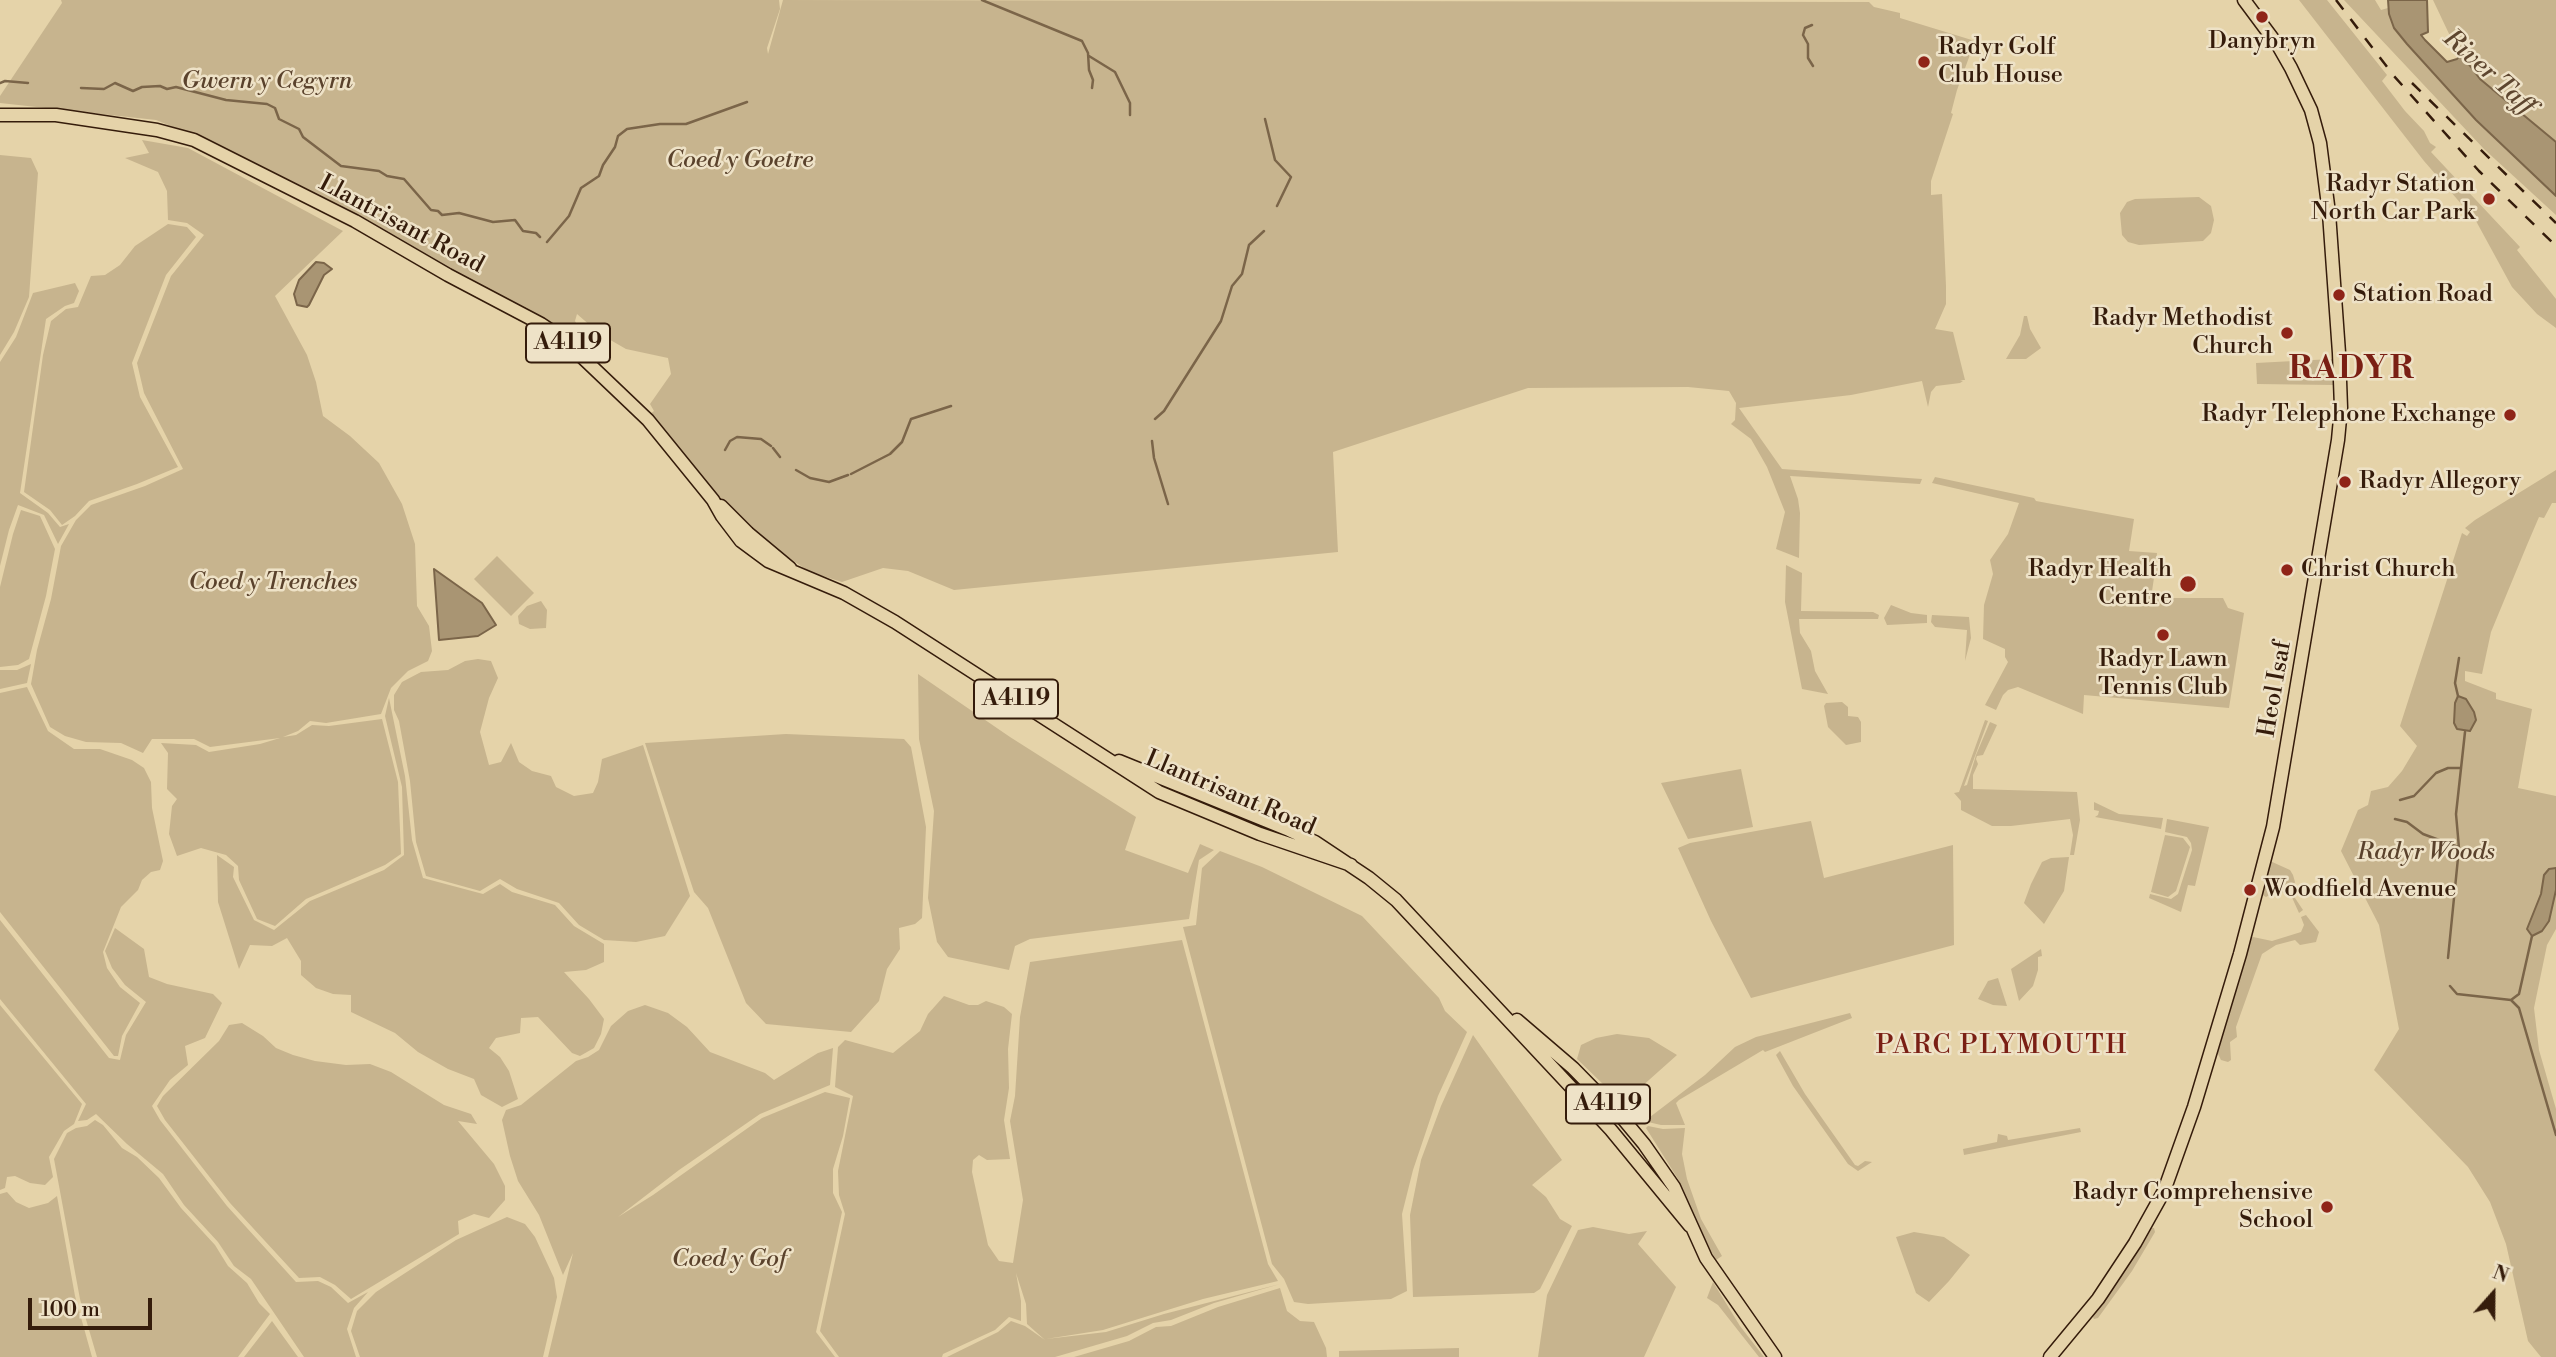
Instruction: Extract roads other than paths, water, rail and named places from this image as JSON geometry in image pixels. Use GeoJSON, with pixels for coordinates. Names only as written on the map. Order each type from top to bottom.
{"type":"FeatureCollection","features":[{"type":"Feature","properties":{"kind":"main road","name":"Heol Isaf"},"geometry":{"type":"LineString","coordinates":[[2050,1357],[2108,1285],[2136,1243],[2164,1191],[2187,1127],[2239,954],[2273,827],[2338,440],[2341,408],[2339,353],[2328,208],[2320,143],[2311,110],[2280,47],[2244,0]]}},
{"type":"Feature","properties":{"kind":"main road","name":"Llantrisant Road"},"geometry":{"type":"LineString","coordinates":[[0,115],[57,115],[182,136],[215,150],[366,228],[541,324],[562,338],[648,419],[713,500],[741,541],[773,564],[844,593],[895,622],[1096,752],[1255,814],[1315,842],[1351,865],[1396,900],[1611,1130],[1690,1226],[1706,1258],[1774,1357]]}},
{"type":"Feature","properties":{"kind":"waterway"},"geometry":{"type":"LineString","coordinates":[[982,0],[1082,41],[1088,53],[1092,88]]}},
{"type":"Feature","properties":{"kind":"waterway"},"geometry":{"type":"LineString","coordinates":[[1812,25],[1805,28],[1803,35],[1808,44],[1808,58],[1813,66]]}},
{"type":"Feature","properties":{"kind":"waterway"},"geometry":{"type":"LineString","coordinates":[[1089,56],[1115,72],[1130,103],[1130,115]]}},
{"type":"Feature","properties":{"kind":"waterway"},"geometry":{"type":"LineString","coordinates":[[0,83],[28,83]]}},
{"type":"Feature","properties":{"kind":"waterway"},"geometry":{"type":"LineString","coordinates":[[81,88],[104,89],[115,83],[133,91],[142,87],[176,87],[226,100],[267,104],[275,108],[279,119],[299,129],[303,137],[341,166],[379,171],[387,176],[404,179],[431,210],[442,215],[459,213],[493,222],[515,220],[523,231],[536,233],[540,237]]}},
{"type":"Feature","properties":{"kind":"waterway"},"geometry":{"type":"LineString","coordinates":[[547,242],[569,216],[581,188],[599,176],[618,136],[627,129],[660,124],[686,124],[747,102]]}},
{"type":"Feature","properties":{"kind":"waterway"},"geometry":{"type":"LineString","coordinates":[[1265,119],[1275,160],[1291,177],[1277,206]]}},
{"type":"Feature","properties":{"kind":"waterway"},"geometry":{"type":"LineString","coordinates":[[1155,419],[1164,411],[1221,321],[1232,286],[1242,274],[1249,245],[1264,231]]}},
{"type":"Feature","properties":{"kind":"waterway"},"geometry":{"type":"LineString","coordinates":[[851,474],[890,454],[902,442],[911,419],[951,406]]}},
{"type":"Feature","properties":{"kind":"waterway"},"geometry":{"type":"LineString","coordinates":[[725,450],[730,441],[737,437],[761,439],[771,446]]}},
{"type":"Feature","properties":{"kind":"waterway"},"geometry":{"type":"LineString","coordinates":[[1152,441],[1154,458],[1168,504]]}},
{"type":"Feature","properties":{"kind":"waterway"},"geometry":{"type":"LineString","coordinates":[[773,448],[780,457]]}},
{"type":"Feature","properties":{"kind":"waterway"},"geometry":{"type":"LineString","coordinates":[[796,470],[810,478],[829,482],[848,475]]}},
{"type":"Feature","properties":{"kind":"waterway"},"geometry":{"type":"LineString","coordinates":[[2458,696],[2455,683],[2459,658]]}},
{"type":"Feature","properties":{"kind":"waterway"},"geometry":{"type":"LineString","coordinates":[[2448,958],[2459,848],[2456,814],[2465,732]]}},
{"type":"Feature","properties":{"kind":"waterway"},"geometry":{"type":"LineString","coordinates":[[2400,800],[2414,796],[2436,773],[2448,768],[2461,768]]}},
{"type":"Feature","properties":{"kind":"waterway"},"geometry":{"type":"LineString","coordinates":[[2395,819],[2407,822],[2423,834],[2458,847]]}},
{"type":"Feature","properties":{"kind":"waterway"},"geometry":{"type":"LineString","coordinates":[[2450,986],[2457,994],[2511,1000],[2519,994],[2532,936]]}},
{"type":"Feature","properties":{"kind":"waterway"},"geometry":{"type":"LineString","coordinates":[[2511,1000],[2519,1008],[2556,1135]]}},
{"type":"Feature","properties":{"kind":"railway"},"geometry":{"type":"LineString","coordinates":[[2336,0],[2394,76],[2435,122],[2479,171],[2556,246]]}},
{"type":"Feature","properties":{"kind":"railway"},"geometry":{"type":"LineString","coordinates":[[2412,83],[2556,223]]}},
{"type":"Feature","properties":{"kind":"place","name":"Danybryn"},"geometry":{"type":"Point","coordinates":[2262,17]}},
{"type":"Feature","properties":{"kind":"place","name":"Radyr Golf Club House"},"geometry":{"type":"Point","coordinates":[1924,62]}},
{"type":"Feature","properties":{"kind":"place","name":"Radyr Station North Car Park"},"geometry":{"type":"Point","coordinates":[2489,199]}},
{"type":"Feature","properties":{"kind":"place","name":"Station Road"},"geometry":{"type":"Point","coordinates":[2339,295]}},
{"type":"Feature","properties":{"kind":"place","name":"Radyr Methodist Church"},"geometry":{"type":"Point","coordinates":[2287,333]}},
{"type":"Feature","properties":{"kind":"place","name":"Radyr Telephone Exchange"},"geometry":{"type":"Point","coordinates":[2510,415]}},
{"type":"Feature","properties":{"kind":"place","name":"Radyr Allegory"},"geometry":{"type":"Point","coordinates":[2345,482]}},
{"type":"Feature","properties":{"kind":"place","name":"Christ Church"},"geometry":{"type":"Point","coordinates":[2287,570]}},
{"type":"Feature","properties":{"kind":"place","name":"Radyr Health Centre"},"geometry":{"type":"Point","coordinates":[2188,584]}},
{"type":"Feature","properties":{"kind":"place","name":"Radyr Lawn Tennis Club"},"geometry":{"type":"Point","coordinates":[2163,635]}},
{"type":"Feature","properties":{"kind":"place","name":"Woodfield Avenue"},"geometry":{"type":"Point","coordinates":[2250,890]}},
{"type":"Feature","properties":{"kind":"place","name":"Radyr Comprehensive School"},"geometry":{"type":"Point","coordinates":[2327,1207]}},
{"type":"Feature","properties":{"kind":"district","name":"RADYR"},"geometry":{"type":"Point","coordinates":[2352,370]}},
{"type":"Feature","properties":{"kind":"district","name":"PARC PLYMOUTH"},"geometry":{"type":"Point","coordinates":[2002,1047]}},
{"type":"Feature","properties":{"kind":"water label","name":"River Taff"},"geometry":{"type":"Point","coordinates":[2488,73]}},
{"type":"Feature","properties":{"kind":"park label","name":"Gwern y Cegyrn"},"geometry":{"type":"Point","coordinates":[267,82]}},
{"type":"Feature","properties":{"kind":"park label","name":"Coed y Goetre"},"geometry":{"type":"Point","coordinates":[740,161]}},
{"type":"Feature","properties":{"kind":"park label","name":"Coed y Trenches"},"geometry":{"type":"Point","coordinates":[273,583]}},
{"type":"Feature","properties":{"kind":"park label","name":"Radyr Woods"},"geometry":{"type":"Point","coordinates":[2426,853]}},
{"type":"Feature","properties":{"kind":"park label","name":"Coed y Gof"},"geometry":{"type":"Point","coordinates":[729,1260]}}]}
